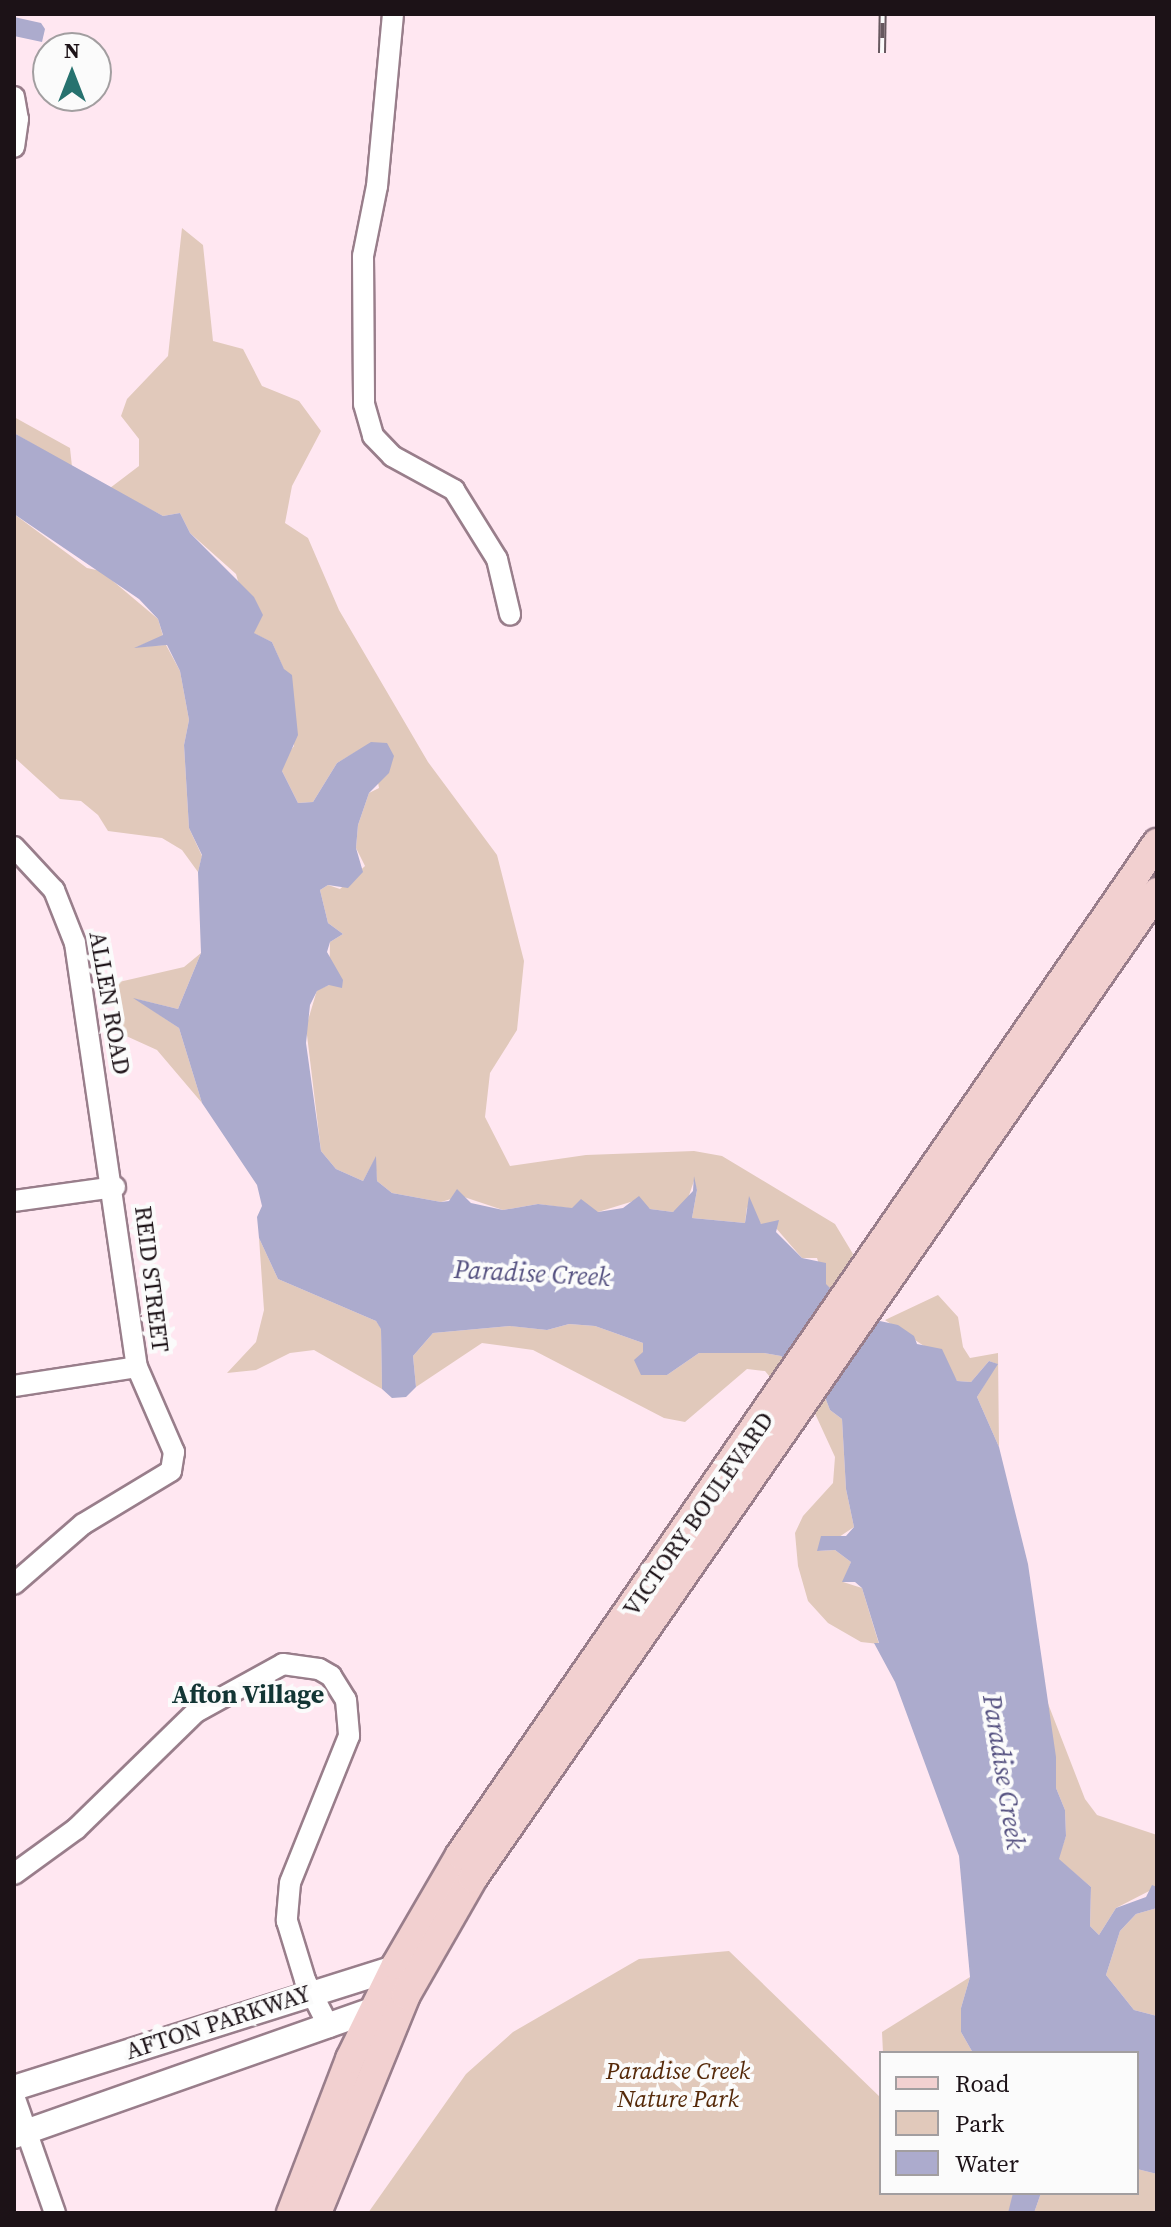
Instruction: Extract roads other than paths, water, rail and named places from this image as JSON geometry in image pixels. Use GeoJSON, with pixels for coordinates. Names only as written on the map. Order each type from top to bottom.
{"type":"FeatureCollection","features":[{"type":"Feature","properties":{"kind":"main road","name":"VICTORY BOULEVARD"},"geometry":{"type":"LineString","coordinates":[[874,1280],[1157,843]]}},
{"type":"Feature","properties":{"kind":"main road","name":"VICTORY BOULEVARD"},"geometry":{"type":"LineString","coordinates":[[291,2213],[373,2012],[473,1878],[874,1280],[1157,892]]}},
{"type":"Feature","properties":{"kind":"main road","name":"VICTORY BOULEVARD"},"geometry":{"type":"LineString","coordinates":[[317,2213],[406,1995],[410,1964]]}},
{"type":"Feature","properties":{"kind":"street"},"geometry":{"type":"LineString","coordinates":[[393,14],[377,186],[363,256],[364,404],[373,436],[392,456],[454,490],[497,559],[510,614]]}},
{"type":"Feature","properties":{"kind":"street"},"geometry":{"type":"LineString","coordinates":[[14,97],[18,119],[14,147]]}},
{"type":"Feature","properties":{"kind":"street","name":"ALLEN ROAD"},"geometry":{"type":"LineString","coordinates":[[14,847],[54,890],[75,943],[115,1187]]}},
{"type":"Feature","properties":{"kind":"street"},"geometry":{"type":"LineString","coordinates":[[14,1201],[115,1187]]}},
{"type":"Feature","properties":{"kind":"street","name":"REID STREET"},"geometry":{"type":"LineString","coordinates":[[14,1584],[83,1524],[171,1471],[174,1452],[137,1367],[115,1187]]}},
{"type":"Feature","properties":{"kind":"street"},"geometry":{"type":"LineString","coordinates":[[14,1386],[137,1367]]}},
{"type":"Feature","properties":{"kind":"street"},"geometry":{"type":"LineString","coordinates":[[14,1874],[76,1829],[196,1712],[283,1664],[319,1669],[331,1676],[346,1700],[349,1736],[290,1883],[287,1921],[311,1991],[320,2000],[329,2027]]}},
{"type":"Feature","properties":{"kind":"street","name":"AFTON PARKWAY"},"geometry":{"type":"LineString","coordinates":[[14,2088],[311,1991],[410,1964]]}},
{"type":"Feature","properties":{"kind":"street","name":"AFTON PARKWAY"},"geometry":{"type":"LineString","coordinates":[[20,2134],[373,2012],[406,1995]]}},
{"type":"Feature","properties":{"kind":"street"},"geometry":{"type":"LineString","coordinates":[[14,2096],[20,2134],[55,2213]]}},
{"type":"Feature","properties":{"kind":"water"},"geometry":{"type":"Polygon","coordinates":[[[14,17],[41,23],[45,29],[44,32],[32,32],[32,40],[14,36],[14,17]]]}},
{"type":"Feature","properties":{"kind":"water","name":"Paradise Creek"},"geometry":{"type":"Polygon","coordinates":[[[14,433],[163,516],[180,513],[190,533],[254,597],[263,615],[254,633],[272,642],[284,669],[292,675],[298,735],[282,771],[298,803],[313,802],[337,763],[371,742],[387,743],[394,756],[389,773],[369,793],[358,825],[356,848],[363,872],[348,888],[328,885],[320,890],[328,923],[343,934],[330,942],[327,952],[343,980],[342,988],[329,985],[317,991],[310,1005],[306,1043],[321,1151],[336,1169],[363,1181],[376,1156],[377,1181],[392,1193],[441,1202],[449,1201],[457,1189],[471,1203],[503,1210],[538,1204],[572,1208],[581,1199],[598,1212],[623,1208],[639,1196],[650,1209],[673,1212],[693,1191],[694,1176],[697,1190],[692,1218],[745,1223],[749,1196],[761,1224],[779,1220],[776,1232],[802,1258],[826,1263],[826,1284],[838,1296],[871,1319],[898,1325],[914,1336],[917,1344],[942,1349],[957,1381],[971,1382],[989,1361],[998,1364],[977,1397],[999,1447],[1028,1564],[1056,1757],[1056,1788],[1065,1810],[1066,1836],[1059,1859],[1091,1887],[1090,1926],[1099,1935],[1116,1908],[1146,1897],[1152,1885],[1157,1887],[1157,1908],[1136,1914],[1120,1931],[1106,1975],[1134,2010],[1157,2016],[1157,2174],[1139,2170],[1139,2051],[972,2051],[961,2032],[961,2008],[970,1977],[959,1856],[895,1682],[874,1643],[879,1643],[862,1588],[855,1582],[842,1582],[851,1562],[835,1550],[817,1551],[821,1536],[846,1536],[854,1527],[846,1489],[842,1419],[830,1410],[823,1392],[781,1356],[764,1353],[699,1353],[667,1375],[641,1375],[634,1360],[643,1352],[643,1343],[595,1326],[569,1324],[547,1330],[510,1326],[433,1333],[413,1356],[416,1387],[406,1397],[392,1398],[382,1389],[381,1329],[376,1321],[278,1279],[259,1238],[257,1217],[262,1206],[257,1185],[202,1103],[179,1028],[133,998],[178,1009],[201,953],[198,872],[202,855],[189,828],[184,745],[189,720],[180,671],[167,645],[134,648],[163,635],[158,619],[139,599],[14,514],[14,433]]]}},
{"type":"Feature","properties":{"kind":"water"},"geometry":{"type":"Polygon","coordinates":[[[1012,2195],[1040,2195],[1034,2213],[1008,2213],[1012,2195]]]}},
{"type":"Feature","properties":{"kind":"railway"},"geometry":{"type":"LineString","coordinates":[[882,53],[883,14]]}},
{"type":"Feature","properties":{"kind":"district","name":"Afton Village"},"geometry":{"type":"Point","coordinates":[248,1695]}},
{"type":"Feature","properties":{"kind":"park label","name":"Paradise Creek Nature Park"},"geometry":{"type":"Point","coordinates":[678,2085]}}]}
